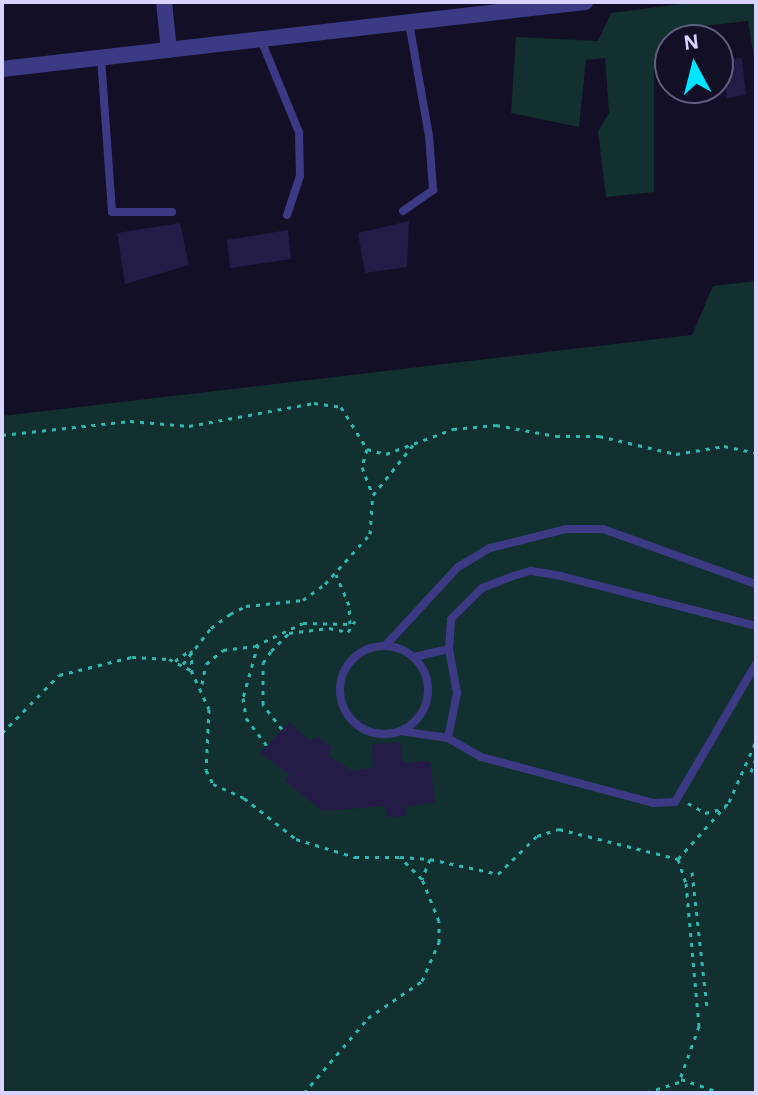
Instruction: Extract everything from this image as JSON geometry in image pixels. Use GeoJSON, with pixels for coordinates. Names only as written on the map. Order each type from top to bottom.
{"type":"FeatureCollection","features":[{"type":"Feature","properties":{"kind":"street"},"geometry":{"type":"LineString","coordinates":[[164,2],[169,50]]}},
{"type":"Feature","properties":{"kind":"street"},"geometry":{"type":"LineString","coordinates":[[2,69],[585,2]]}},
{"type":"Feature","properties":{"kind":"lane"},"geometry":{"type":"LineString","coordinates":[[403,211],[433,190],[429,136],[408,22]]}},
{"type":"Feature","properties":{"kind":"lane"},"geometry":{"type":"LineString","coordinates":[[261,39],[299,132],[300,176],[287,215]]}},
{"type":"Feature","properties":{"kind":"lane"},"geometry":{"type":"LineString","coordinates":[[101,57],[112,212],[172,212]]}},
{"type":"Feature","properties":{"kind":"lane"},"geometry":{"type":"LineString","coordinates":[[385,646],[458,567],[490,548],[566,529],[603,529],[756,584]]}},
{"type":"Feature","properties":{"kind":"lane"},"geometry":{"type":"LineString","coordinates":[[448,738],[457,693],[449,649],[451,619],[463,602],[482,588],[531,571],[756,626]]}},
{"type":"Feature","properties":{"kind":"lane"},"geometry":{"type":"LineString","coordinates":[[385,646],[414,657],[423,669],[428,698],[413,724],[386,735],[359,727],[348,718],[339,691],[348,664],[371,648],[385,646]]}},
{"type":"Feature","properties":{"kind":"lane"},"geometry":{"type":"LineString","coordinates":[[414,657],[449,649]]}},
{"type":"Feature","properties":{"kind":"lane"},"geometry":{"type":"LineString","coordinates":[[400,731],[448,738],[481,757],[654,803],[675,802],[756,664]]}},
{"type":"Feature","properties":{"kind":"path"},"geometry":{"type":"LineString","coordinates":[[2,435],[130,421],[189,426],[314,403],[341,407],[367,449],[386,454],[453,429],[496,425],[556,436],[599,436],[676,454],[724,446],[756,453]]}},
{"type":"Feature","properties":{"kind":"path"},"geometry":{"type":"LineString","coordinates":[[373,495],[414,443]]}},
{"type":"Feature","properties":{"kind":"path"},"geometry":{"type":"LineString","coordinates":[[183,664],[211,628],[243,607],[303,600],[336,574],[370,534],[373,495],[362,467],[367,449]]}},
{"type":"Feature","properties":{"kind":"path"},"geometry":{"type":"LineString","coordinates":[[202,688],[213,655],[258,644],[303,623],[350,624],[349,605],[336,574]]}},
{"type":"Feature","properties":{"kind":"path"},"geometry":{"type":"LineString","coordinates":[[282,729],[263,705],[263,663],[271,651],[289,633],[329,628],[348,632],[355,621]]}},
{"type":"Feature","properties":{"kind":"path"},"geometry":{"type":"LineString","coordinates":[[258,644],[243,698],[246,718],[267,746]]}},
{"type":"Feature","properties":{"kind":"path"},"geometry":{"type":"LineString","coordinates":[[175,661],[191,650]]}},
{"type":"Feature","properties":{"kind":"path"},"geometry":{"type":"LineString","coordinates":[[191,650],[192,672]]}},
{"type":"Feature","properties":{"kind":"path"},"geometry":{"type":"LineString","coordinates":[[2,733],[59,675],[132,657],[175,661],[192,672],[202,688],[211,732],[206,770],[213,784],[244,798],[296,839],[355,857],[430,859],[498,874],[537,836],[559,829],[678,859]]}},
{"type":"Feature","properties":{"kind":"path"},"geometry":{"type":"LineString","coordinates":[[678,859],[717,821],[756,741]]}},
{"type":"Feature","properties":{"kind":"path"},"geometry":{"type":"LineString","coordinates":[[751,772],[756,758]]}},
{"type":"Feature","properties":{"kind":"path"},"geometry":{"type":"LineString","coordinates":[[680,795],[717,821]]}},
{"type":"Feature","properties":{"kind":"path"},"geometry":{"type":"LineString","coordinates":[[705,813],[725,808]]}},
{"type":"Feature","properties":{"kind":"path"},"geometry":{"type":"LineString","coordinates":[[304,1093],[368,1018],[422,981],[439,942],[439,921],[422,879],[400,857]]}},
{"type":"Feature","properties":{"kind":"path"},"geometry":{"type":"LineString","coordinates":[[422,879],[430,859]]}},
{"type":"Feature","properties":{"kind":"path"},"geometry":{"type":"LineString","coordinates":[[678,859],[686,883],[699,1026],[681,1079]]}},
{"type":"Feature","properties":{"kind":"path"},"geometry":{"type":"LineString","coordinates":[[692,872],[707,1008]]}},
{"type":"Feature","properties":{"kind":"path"},"geometry":{"type":"LineString","coordinates":[[646,1093],[681,1079],[722,1093]]}},
{"type":"Feature","properties":{"kind":"path"},"geometry":{"type":"LineString","coordinates":[[749,1093],[756,1091]]}},
{"type":"Feature","properties":{"kind":"green space"},"geometry":{"type":"Polygon","coordinates":[[[696,2],[756,2],[756,71],[748,21],[654,24],[654,192],[606,197],[598,131],[609,113],[605,58],[586,60],[579,127],[511,113],[516,37],[598,41],[611,13],[696,2]]]}},
{"type":"Feature","properties":{"kind":"green space"},"geometry":{"type":"Polygon","coordinates":[[[756,281],[756,1093],[2,1093],[2,416],[692,335],[713,286],[756,281]]]}},
{"type":"Feature","properties":{"kind":"building"},"geometry":{"type":"Polygon","coordinates":[[[742,58],[746,95],[734,97],[734,59],[742,58]]]}},
{"type":"Feature","properties":{"kind":"building"},"geometry":{"type":"Polygon","coordinates":[[[409,221],[407,267],[365,273],[358,233],[409,221]]]}},
{"type":"Feature","properties":{"kind":"building"},"geometry":{"type":"Polygon","coordinates":[[[180,223],[189,265],[125,284],[117,233],[180,223]]]}},
{"type":"Feature","properties":{"kind":"building"},"geometry":{"type":"Polygon","coordinates":[[[288,230],[291,259],[230,268],[227,240],[288,230]]]}},
{"type":"Feature","properties":{"kind":"building"},"geometry":{"type":"Polygon","coordinates":[[[289,722],[311,742],[317,737],[332,747],[328,755],[352,771],[373,768],[372,744],[400,742],[403,763],[430,761],[435,802],[405,807],[406,816],[388,817],[385,806],[323,811],[285,781],[290,775],[260,753],[289,722]]]}}]}
